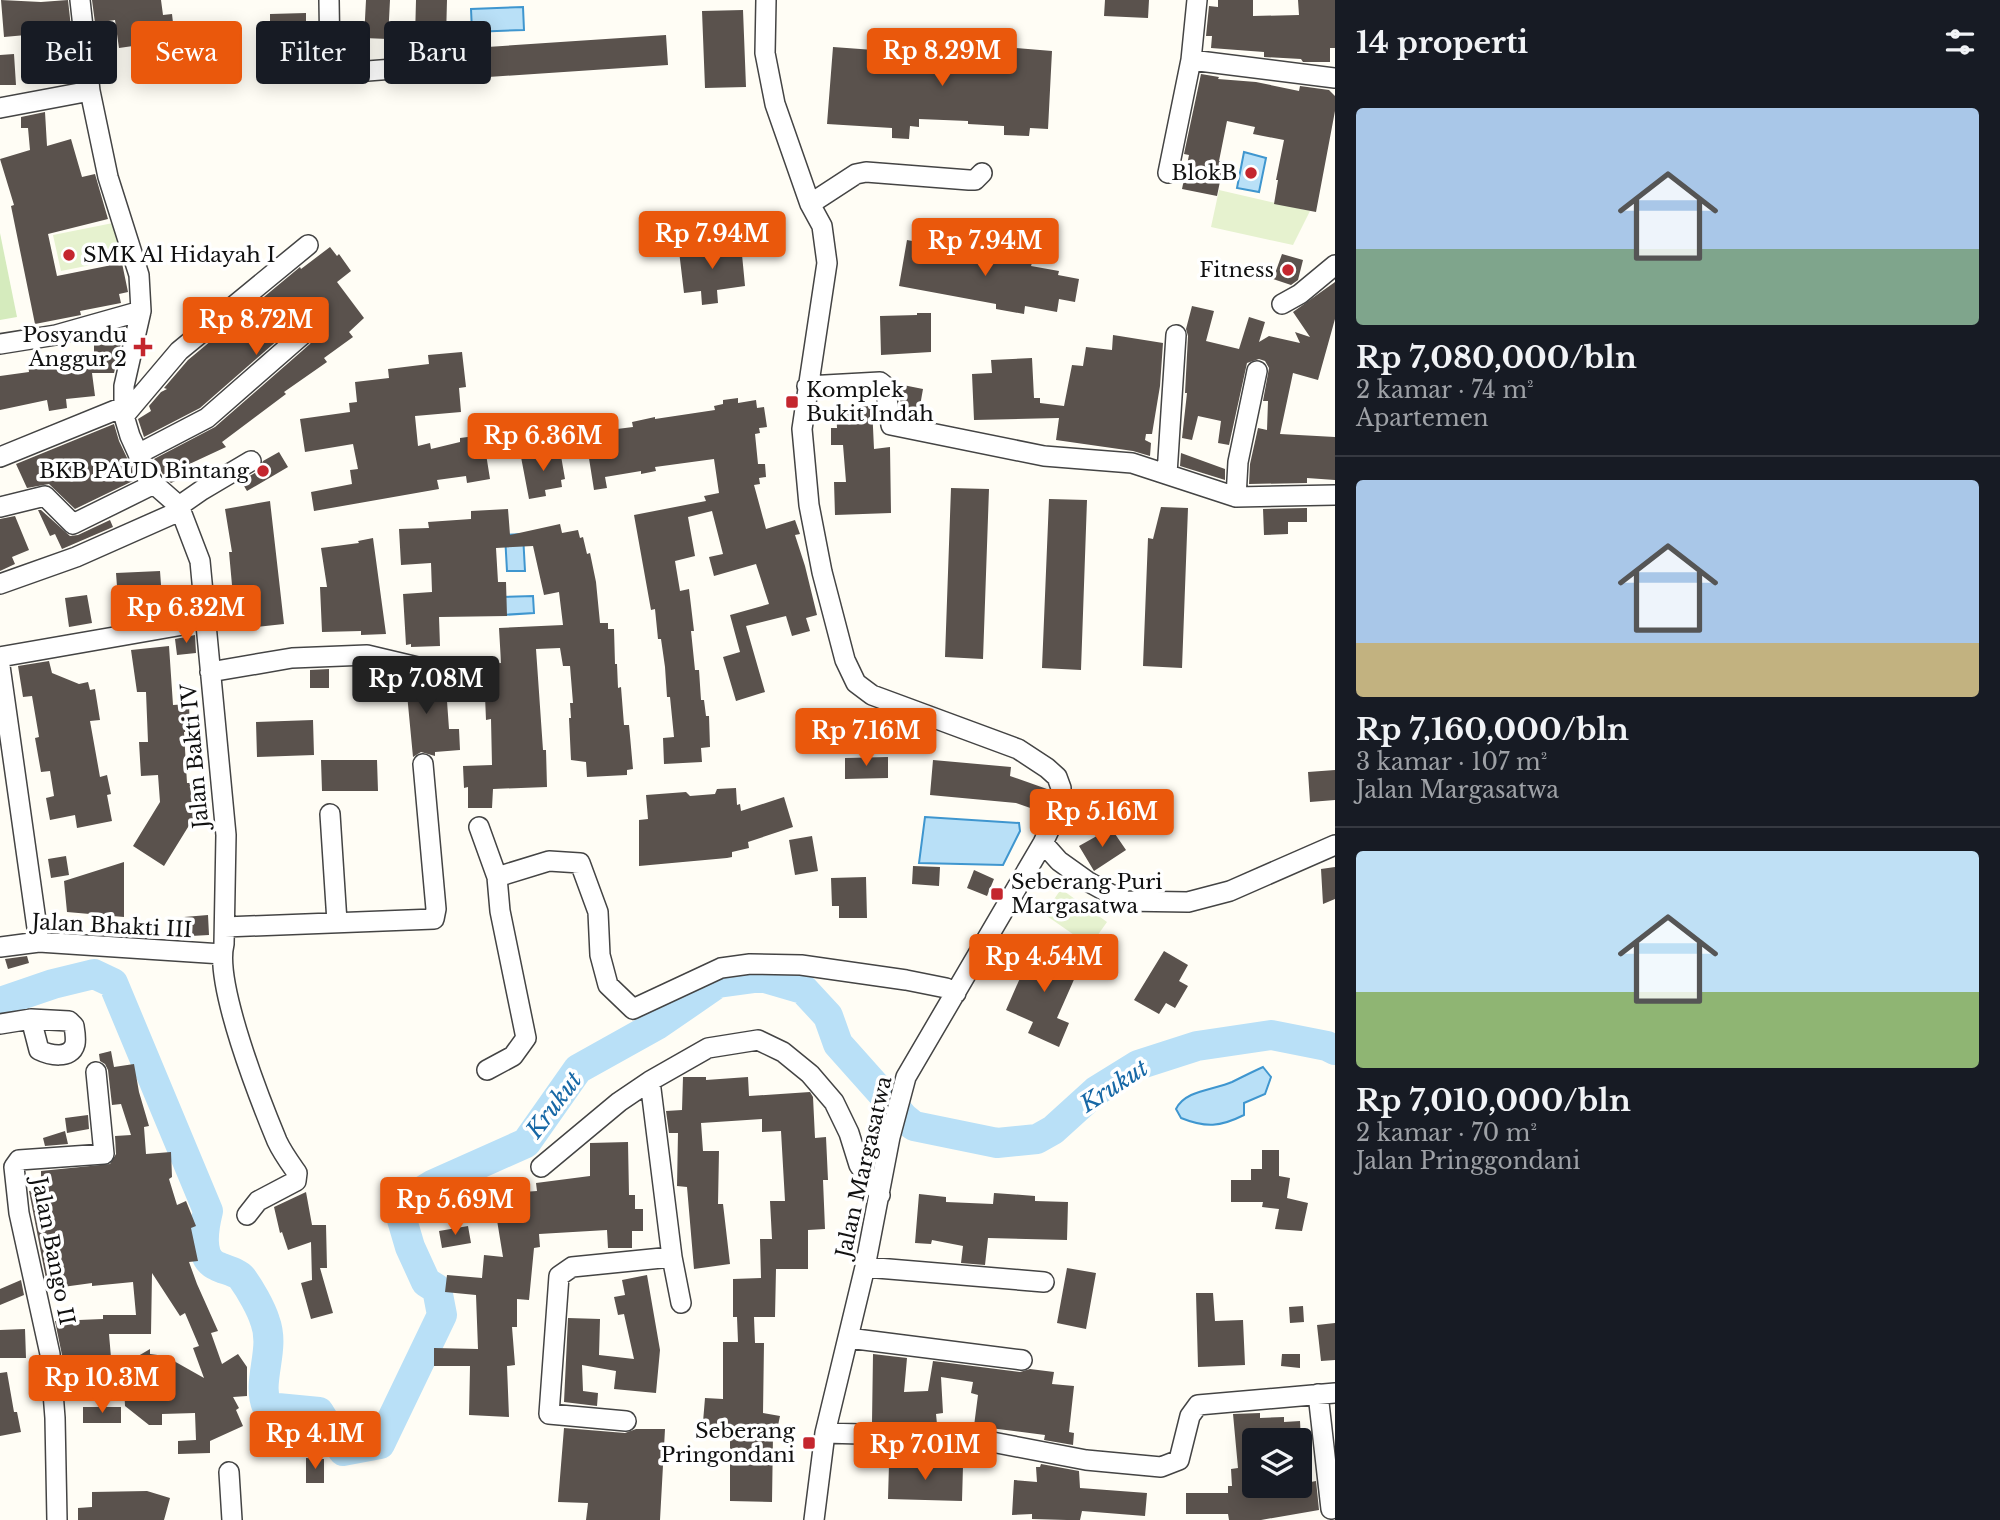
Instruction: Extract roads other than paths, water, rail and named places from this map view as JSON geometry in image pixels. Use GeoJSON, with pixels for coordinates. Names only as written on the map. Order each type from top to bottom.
{"type":"FeatureCollection","features":[{"type":"Feature","properties":{"kind":"street"},"geometry":{"type":"LineString","coordinates":[[80,0],[90,91],[108,177],[139,275],[141,311],[124,386],[124,412],[130,436],[154,484],[181,511]]}},
{"type":"Feature","properties":{"kind":"street"},"geometry":{"type":"LineString","coordinates":[[329,0],[330,61],[334,70],[341,73],[384,70]]}},
{"type":"Feature","properties":{"kind":"street","name":"Jalan Margasatwa"},"geometry":{"type":"LineString","coordinates":[[766,0],[765,53],[775,104],[810,204],[821,226],[827,263],[802,429],[809,505],[822,572],[845,660],[856,682],[872,695],[1018,749],[1047,768],[1056,777],[1061,788],[1060,805],[1043,843],[906,1077],[890,1137],[865,1267],[825,1433],[814,1520]]}},
{"type":"Feature","properties":{"kind":"street"},"geometry":{"type":"LineString","coordinates":[[1168,173],[1191,60],[1198,0]]}},
{"type":"Feature","properties":{"kind":"street"},"geometry":{"type":"LineString","coordinates":[[1191,60],[1335,78]]}},
{"type":"Feature","properties":{"kind":"street"},"geometry":{"type":"LineString","coordinates":[[0,108],[90,91]]}},
{"type":"Feature","properties":{"kind":"street"},"geometry":{"type":"LineString","coordinates":[[810,204],[856,174],[866,172],[975,180],[982,173]]}},
{"type":"Feature","properties":{"kind":"street"},"geometry":{"type":"LineString","coordinates":[[0,457],[124,412],[179,351],[308,245]]}},
{"type":"Feature","properties":{"kind":"street"},"geometry":{"type":"LineString","coordinates":[[1282,304],[1300,294],[1335,265]]}},
{"type":"Feature","properties":{"kind":"street"},"geometry":{"type":"LineString","coordinates":[[0,344],[56,335],[141,311]]}},
{"type":"Feature","properties":{"kind":"street"},"geometry":{"type":"LineString","coordinates":[[138,454],[206,418],[302,335]]}},
{"type":"Feature","properties":{"kind":"street"},"geometry":{"type":"LineString","coordinates":[[1167,474],[1176,335]]}},
{"type":"Feature","properties":{"kind":"street"},"geometry":{"type":"LineString","coordinates":[[1236,496],[1238,462],[1257,371]]}},
{"type":"Feature","properties":{"kind":"street"},"geometry":{"type":"LineString","coordinates":[[807,386],[880,382],[885,386],[891,425],[1044,456],[1132,463],[1236,496],[1335,495]]}},
{"type":"Feature","properties":{"kind":"street"},"geometry":{"type":"LineString","coordinates":[[0,584],[76,557],[181,511],[202,490],[251,461]]}},
{"type":"Feature","properties":{"kind":"street"},"geometry":{"type":"LineString","coordinates":[[0,507],[45,496],[73,524],[154,484]]}},
{"type":"Feature","properties":{"kind":"street","name":"Jalan Bakti IV"},"geometry":{"type":"LineString","coordinates":[[181,511],[200,561],[226,835],[222,954],[224,978],[235,1025],[278,1144],[297,1173],[296,1181],[258,1201],[247,1215]]}},
{"type":"Feature","properties":{"kind":"street"},"geometry":{"type":"LineString","coordinates":[[0,657],[183,625]]}},
{"type":"Feature","properties":{"kind":"street"},"geometry":{"type":"LineString","coordinates":[[210,672],[292,658],[367,655],[446,674]]}},
{"type":"Feature","properties":{"kind":"street"},"geometry":{"type":"LineString","coordinates":[[0,666],[39,942]]}},
{"type":"Feature","properties":{"kind":"street"},"geometry":{"type":"LineString","coordinates":[[225,926],[434,919],[436,909],[423,765]]}},
{"type":"Feature","properties":{"kind":"street"},"geometry":{"type":"LineString","coordinates":[[330,814],[337,922]]}},
{"type":"Feature","properties":{"kind":"street"},"geometry":{"type":"LineString","coordinates":[[479,827],[497,877],[500,911],[526,1038],[513,1056],[487,1070]]}},
{"type":"Feature","properties":{"kind":"street"},"geometry":{"type":"LineString","coordinates":[[1043,843],[1065,865],[1122,901],[1188,902],[1230,891],[1335,845]]}},
{"type":"Feature","properties":{"kind":"street"},"geometry":{"type":"LineString","coordinates":[[497,877],[549,861],[580,863],[598,912],[600,955],[608,985],[633,1009],[721,968],[750,964],[802,965],[893,978],[946,988],[956,993]]}},
{"type":"Feature","properties":{"kind":"street","name":"Jalan Bhakti III"},"geometry":{"type":"LineString","coordinates":[[0,947],[39,942],[222,954]]}},
{"type":"Feature","properties":{"kind":"street"},"geometry":{"type":"LineString","coordinates":[[0,1024],[31,1019]]}},
{"type":"Feature","properties":{"kind":"street"},"geometry":{"type":"LineString","coordinates":[[541,1167],[619,1102],[650,1081],[708,1048],[758,1040],[783,1052],[810,1074],[834,1102],[849,1133],[859,1165],[880,1195]]}},
{"type":"Feature","properties":{"kind":"street","name":"Jalan Bango II"},"geometry":{"type":"LineString","coordinates":[[57,1520],[55,1418],[50,1354],[19,1213],[14,1167],[19,1160],[104,1154],[96,1072]]}},
{"type":"Feature","properties":{"kind":"street"},"geometry":{"type":"LineString","coordinates":[[650,1081],[672,1257],[681,1303]]}},
{"type":"Feature","properties":{"kind":"street"},"geometry":{"type":"LineString","coordinates":[[626,1421],[549,1414],[559,1276],[572,1267],[672,1257]]}},
{"type":"Feature","properties":{"kind":"street"},"geometry":{"type":"LineString","coordinates":[[865,1267],[1044,1282]]}},
{"type":"Feature","properties":{"kind":"street"},"geometry":{"type":"LineString","coordinates":[[848,1338],[1021,1360]]}},
{"type":"Feature","properties":{"kind":"street"},"geometry":{"type":"LineString","coordinates":[[825,1433],[966,1437],[1086,1460],[1161,1467],[1179,1460],[1190,1416],[1198,1405],[1327,1393],[1331,1509]]}},
{"type":"Feature","properties":{"kind":"street"},"geometry":{"type":"LineString","coordinates":[[229,1472],[232,1520]]}},
{"type":"Feature","properties":{"kind":"water"},"geometry":{"type":"Polygon","coordinates":[[[523,7],[524,30],[491,31],[491,21],[472,21],[471,9],[523,7]]]}},
{"type":"Feature","properties":{"kind":"water","name":"BlokB"},"geometry":{"type":"Polygon","coordinates":[[[1244,152],[1266,158],[1259,192],[1237,188],[1244,152]]]}},
{"type":"Feature","properties":{"kind":"water"},"geometry":{"type":"Polygon","coordinates":[[[523,534],[525,571],[507,571],[505,535],[523,534]]]}},
{"type":"Feature","properties":{"kind":"water"},"geometry":{"type":"Polygon","coordinates":[[[533,596],[534,613],[502,615],[501,597],[533,596]]]}},
{"type":"Feature","properties":{"kind":"water"},"geometry":{"type":"Polygon","coordinates":[[[925,817],[1019,823],[1020,831],[1003,865],[919,863],[925,817]]]}},
{"type":"Feature","properties":{"kind":"water"},"geometry":{"type":"Polygon","coordinates":[[[1263,1067],[1271,1077],[1265,1094],[1244,1103],[1244,1115],[1228,1122],[1206,1125],[1181,1118],[1176,1109],[1193,1094],[1232,1082],[1263,1067]]]}},
{"type":"Feature","properties":{"kind":"waterway","name":"Krukut"},"geometry":{"type":"LineString","coordinates":[[0,1002],[53,984],[94,974],[113,983],[208,1211],[204,1242],[207,1256],[217,1266],[242,1278],[263,1316],[268,1332],[264,1387],[267,1407],[319,1412],[343,1451],[380,1444],[442,1315],[437,1289],[426,1282],[410,1247],[400,1213],[404,1202],[432,1185],[526,1143],[578,1069],[657,1025],[718,983],[762,977],[803,989],[828,1016],[838,1044],[914,1126],[997,1143],[1037,1139],[1053,1130],[1096,1091],[1138,1065],[1197,1046],[1271,1035],[1335,1050]]}},
{"type":"Feature","properties":{"kind":"place","name":"BlokB"},"geometry":{"type":"Point","coordinates":[1251,173]}},
{"type":"Feature","properties":{"kind":"place","name":"SMK Al Hidayah I"},"geometry":{"type":"Point","coordinates":[69,255]}},
{"type":"Feature","properties":{"kind":"place","name":"Fitness"},"geometry":{"type":"Point","coordinates":[1288,270]}},
{"type":"Feature","properties":{"kind":"place","name":"Posyandu Anggur 2"},"geometry":{"type":"Point","coordinates":[143,347]}},
{"type":"Feature","properties":{"kind":"place","name":"Komplek Bukit Indah"},"geometry":{"type":"Point","coordinates":[792,402]}},
{"type":"Feature","properties":{"kind":"place","name":"BKB PAUD Bintang"},"geometry":{"type":"Point","coordinates":[263,471]}},
{"type":"Feature","properties":{"kind":"place","name":"Seberang Puri Margasatwa"},"geometry":{"type":"Point","coordinates":[997,894]}},
{"type":"Feature","properties":{"kind":"place","name":"Seberang Pringondani"},"geometry":{"type":"Point","coordinates":[809,1443]}}]}
